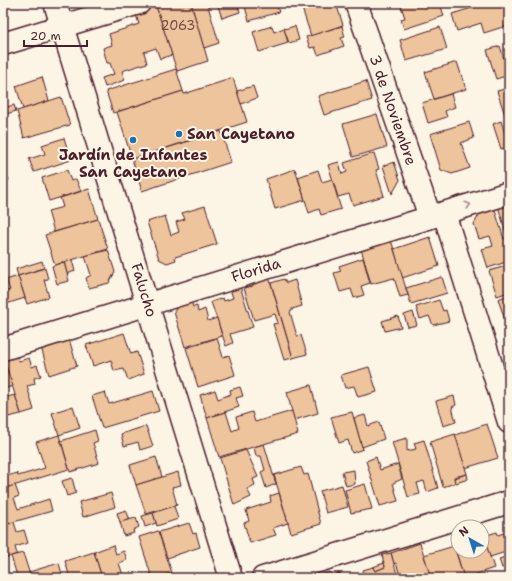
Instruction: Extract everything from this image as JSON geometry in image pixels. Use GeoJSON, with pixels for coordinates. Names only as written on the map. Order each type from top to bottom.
{"type":"FeatureCollection","features":[{"type":"Feature","properties":{"kind":"street","name":"Falucho"},"geometry":{"type":"LineString","coordinates":[[55,3],[232,578]]}},
{"type":"Feature","properties":{"kind":"street"},"geometry":{"type":"LineString","coordinates":[[3,44],[139,3]]}},
{"type":"Feature","properties":{"kind":"street","name":"3 de Noviembre"},"geometry":{"type":"LineString","coordinates":[[356,3],[437,215],[509,422]]}},
{"type":"Feature","properties":{"kind":"street","name":"Florida"},"geometry":{"type":"LineString","coordinates":[[3,349],[509,193]]}},
{"type":"Feature","properties":{"kind":"street"},"geometry":{"type":"LineString","coordinates":[[266,578],[509,502]]}},
{"type":"Feature","properties":{"kind":"building"},"geometry":{"type":"Polygon","coordinates":[[[164,3],[191,3],[208,61],[177,71],[156,6],[164,3]]]}},
{"type":"Feature","properties":{"kind":"building"},"geometry":{"type":"Polygon","coordinates":[[[191,3],[207,3],[219,43],[204,48],[191,3]]]}},
{"type":"Feature","properties":{"kind":"building"},"geometry":{"type":"Polygon","coordinates":[[[217,3],[244,3],[244,5],[238,6],[240,12],[222,18],[217,3]]]}},
{"type":"Feature","properties":{"kind":"building"},"geometry":{"type":"Polygon","coordinates":[[[244,3],[276,3],[279,12],[249,21],[244,3]]]}},
{"type":"Feature","properties":{"kind":"building"},"geometry":{"type":"Polygon","coordinates":[[[308,3],[336,3],[343,25],[311,36],[301,5],[308,3]]]}},
{"type":"Feature","properties":{"kind":"building"},"geometry":{"type":"Polygon","coordinates":[[[400,3],[440,3],[444,16],[404,29],[401,19],[405,18],[400,3]]]}},
{"type":"Feature","properties":{"kind":"building"},"geometry":{"type":"Polygon","coordinates":[[[488,3],[508,3],[509,25],[484,33],[481,23],[457,31],[452,14],[488,3]]]}},
{"type":"Feature","properties":{"kind":"building"},"geometry":{"type":"Polygon","coordinates":[[[156,6],[172,55],[160,59],[156,48],[144,52],[147,63],[122,71],[125,80],[105,87],[102,78],[114,74],[110,63],[107,63],[103,48],[112,45],[109,34],[139,24],[135,12],[156,6]]]}},
{"type":"Feature","properties":{"kind":"building"},"geometry":{"type":"Polygon","coordinates":[[[272,26],[274,32],[284,28],[288,43],[259,52],[253,32],[272,26]]]}},
{"type":"Feature","properties":{"kind":"building"},"geometry":{"type":"Polygon","coordinates":[[[295,26],[299,40],[289,43],[284,29],[295,26]]]}},
{"type":"Feature","properties":{"kind":"building"},"geometry":{"type":"Polygon","coordinates":[[[342,26],[345,37],[341,38],[344,46],[318,55],[315,47],[310,48],[306,37],[342,26]]]}},
{"type":"Feature","properties":{"kind":"building"},"geometry":{"type":"Polygon","coordinates":[[[440,27],[447,49],[406,61],[400,40],[440,27]]]}},
{"type":"Feature","properties":{"kind":"building"},"geometry":{"type":"Polygon","coordinates":[[[500,46],[509,75],[496,79],[487,50],[500,46]]]}},
{"type":"Feature","properties":{"kind":"building"},"geometry":{"type":"Polygon","coordinates":[[[457,62],[466,89],[434,99],[425,72],[457,62]]]}},
{"type":"Feature","properties":{"kind":"building"},"geometry":{"type":"Polygon","coordinates":[[[3,66],[9,86],[3,88],[3,66]]]}},
{"type":"Feature","properties":{"kind":"building"},"geometry":{"type":"Polygon","coordinates":[[[176,69],[183,91],[113,113],[106,91],[176,69]]]}},
{"type":"Feature","properties":{"kind":"building"},"geometry":{"type":"Polygon","coordinates":[[[42,77],[49,101],[23,109],[16,86],[42,77]]]}},
{"type":"Feature","properties":{"kind":"building"},"geometry":{"type":"Polygon","coordinates":[[[233,78],[247,122],[132,159],[117,112],[183,91],[184,94],[233,78]]]}},
{"type":"Feature","properties":{"kind":"building"},"geometry":{"type":"Polygon","coordinates":[[[366,81],[372,100],[324,115],[318,96],[366,81]]]}},
{"type":"Feature","properties":{"kind":"building"},"geometry":{"type":"Polygon","coordinates":[[[253,86],[257,98],[241,104],[237,91],[253,86]]]}},
{"type":"Feature","properties":{"kind":"building"},"geometry":{"type":"Polygon","coordinates":[[[509,88],[509,121],[508,117],[506,118],[497,91],[509,88]]]}},
{"type":"Feature","properties":{"kind":"building"},"geometry":{"type":"Polygon","coordinates":[[[451,94],[455,107],[445,111],[447,117],[428,123],[422,103],[451,94]]]}},
{"type":"Feature","properties":{"kind":"building"},"geometry":{"type":"Polygon","coordinates":[[[61,97],[70,125],[24,138],[17,111],[61,97]]]}},
{"type":"Feature","properties":{"kind":"building"},"geometry":{"type":"Polygon","coordinates":[[[14,105],[16,111],[3,115],[3,108],[14,105]]]}},
{"type":"Feature","properties":{"kind":"building"},"geometry":{"type":"Polygon","coordinates":[[[377,114],[387,147],[353,157],[343,124],[377,114]]]}},
{"type":"Feature","properties":{"kind":"building"},"geometry":{"type":"Polygon","coordinates":[[[501,121],[509,146],[501,149],[493,124],[501,121]]]}},
{"type":"Feature","properties":{"kind":"building"},"geometry":{"type":"Polygon","coordinates":[[[469,122],[474,138],[461,143],[470,168],[452,174],[441,170],[430,134],[469,122]]]}},
{"type":"Feature","properties":{"kind":"building"},"geometry":{"type":"Polygon","coordinates":[[[221,131],[231,162],[142,191],[132,159],[221,131]]]}},
{"type":"Feature","properties":{"kind":"building"},"geometry":{"type":"Polygon","coordinates":[[[64,138],[71,160],[34,172],[29,159],[45,154],[42,145],[64,138]]]}},
{"type":"Feature","properties":{"kind":"building"},"geometry":{"type":"Polygon","coordinates":[[[374,153],[379,169],[376,170],[384,196],[353,205],[349,194],[338,197],[328,165],[339,162],[342,174],[347,172],[344,163],[374,153]]]}},
{"type":"Feature","properties":{"kind":"building"},"geometry":{"type":"Polygon","coordinates":[[[394,162],[400,180],[392,194],[383,166],[394,162]]]}},
{"type":"Feature","properties":{"kind":"building"},"geometry":{"type":"Polygon","coordinates":[[[3,164],[9,180],[3,182],[3,164]]]}},
{"type":"Feature","properties":{"kind":"building"},"geometry":{"type":"Polygon","coordinates":[[[295,169],[305,200],[275,209],[266,179],[295,169]]]}},
{"type":"Feature","properties":{"kind":"building"},"geometry":{"type":"Polygon","coordinates":[[[67,170],[71,181],[76,179],[81,191],[49,201],[42,178],[67,170]]]}},
{"type":"Feature","properties":{"kind":"building"},"geometry":{"type":"Polygon","coordinates":[[[318,170],[322,182],[332,179],[341,209],[321,215],[319,209],[309,213],[298,177],[318,170]]]}},
{"type":"Feature","properties":{"kind":"building"},"geometry":{"type":"Polygon","coordinates":[[[89,189],[98,219],[54,232],[48,211],[63,207],[60,198],[89,189]]]}},
{"type":"Feature","properties":{"kind":"building"},"geometry":{"type":"Polygon","coordinates":[[[509,202],[509,243],[498,206],[509,202]]]}},
{"type":"Feature","properties":{"kind":"building"},"geometry":{"type":"Polygon","coordinates":[[[205,206],[217,244],[175,257],[176,260],[167,263],[159,259],[147,222],[165,216],[171,235],[179,232],[176,222],[185,219],[182,213],[205,206]]]}},
{"type":"Feature","properties":{"kind":"building"},"geometry":{"type":"Polygon","coordinates":[[[494,207],[504,239],[507,238],[509,243],[509,261],[488,268],[482,249],[493,246],[490,236],[479,239],[474,224],[481,211],[494,207]]]}},
{"type":"Feature","properties":{"kind":"building"},"geometry":{"type":"Polygon","coordinates":[[[98,219],[108,249],[55,265],[45,235],[98,219]]]}},
{"type":"Feature","properties":{"kind":"building"},"geometry":{"type":"Polygon","coordinates":[[[430,237],[439,266],[402,278],[394,249],[430,237]]]}},
{"type":"Feature","properties":{"kind":"building"},"geometry":{"type":"Polygon","coordinates":[[[391,240],[408,295],[400,297],[394,278],[371,284],[361,249],[391,240]]]}},
{"type":"Feature","properties":{"kind":"building"},"geometry":{"type":"Polygon","coordinates":[[[108,250],[115,272],[109,283],[89,288],[86,278],[91,275],[85,256],[108,250]]]}},
{"type":"Feature","properties":{"kind":"building"},"geometry":{"type":"Polygon","coordinates":[[[363,258],[370,283],[361,286],[364,295],[354,298],[351,289],[340,292],[334,273],[341,271],[339,266],[363,258]]]}},
{"type":"Feature","properties":{"kind":"building"},"geometry":{"type":"Polygon","coordinates":[[[72,260],[75,271],[67,274],[64,262],[72,260]]]}},
{"type":"Feature","properties":{"kind":"building"},"geometry":{"type":"Polygon","coordinates":[[[42,261],[44,268],[18,276],[16,269],[42,261]]]}},
{"type":"Feature","properties":{"kind":"building"},"geometry":{"type":"Polygon","coordinates":[[[64,262],[69,281],[57,284],[52,266],[64,262]]]}},
{"type":"Feature","properties":{"kind":"building"},"geometry":{"type":"Polygon","coordinates":[[[506,266],[509,276],[509,292],[497,296],[489,271],[506,266]]]}},
{"type":"Feature","properties":{"kind":"building"},"geometry":{"type":"Polygon","coordinates":[[[45,268],[48,279],[44,280],[49,297],[27,304],[18,276],[45,268]]]}},
{"type":"Feature","properties":{"kind":"building"},"geometry":{"type":"Polygon","coordinates":[[[18,276],[25,298],[3,305],[3,292],[10,290],[6,280],[18,276]]]}},
{"type":"Feature","properties":{"kind":"building"},"geometry":{"type":"Polygon","coordinates":[[[269,277],[293,358],[284,360],[273,324],[278,323],[275,314],[254,320],[244,288],[253,286],[252,282],[269,277]]]}},
{"type":"Feature","properties":{"kind":"building"},"geometry":{"type":"Polygon","coordinates":[[[442,277],[447,293],[411,304],[406,288],[442,277]]]}},
{"type":"Feature","properties":{"kind":"building"},"geometry":{"type":"Polygon","coordinates":[[[284,279],[286,283],[295,280],[302,306],[292,309],[290,312],[297,336],[301,335],[307,354],[293,358],[271,283],[284,279]]]}},
{"type":"Feature","properties":{"kind":"building"},"geometry":{"type":"Polygon","coordinates":[[[240,286],[253,327],[230,334],[233,343],[226,346],[211,302],[223,298],[224,301],[233,298],[230,289],[240,286]]]}},
{"type":"Feature","properties":{"kind":"building"},"geometry":{"type":"Polygon","coordinates":[[[509,295],[509,322],[506,323],[498,299],[509,295]]]}},
{"type":"Feature","properties":{"kind":"building"},"geometry":{"type":"Polygon","coordinates":[[[439,300],[443,311],[446,310],[449,321],[433,325],[429,316],[420,319],[416,307],[439,300]]]}},
{"type":"Feature","properties":{"kind":"building"},"geometry":{"type":"Polygon","coordinates":[[[191,301],[193,307],[197,306],[198,312],[205,309],[208,321],[217,318],[222,336],[185,347],[174,312],[178,305],[191,301]]]}},
{"type":"Feature","properties":{"kind":"building"},"geometry":{"type":"Polygon","coordinates":[[[413,312],[417,325],[408,327],[404,315],[413,312]]]}},
{"type":"Feature","properties":{"kind":"building"},"geometry":{"type":"Polygon","coordinates":[[[398,316],[401,327],[385,331],[382,321],[398,316]]]}},
{"type":"Feature","properties":{"kind":"building"},"geometry":{"type":"Polygon","coordinates":[[[124,333],[131,354],[137,352],[144,374],[128,380],[124,369],[114,371],[111,360],[93,366],[86,345],[124,333]]]}},
{"type":"Feature","properties":{"kind":"building"},"geometry":{"type":"Polygon","coordinates":[[[217,338],[223,357],[229,355],[235,375],[198,387],[186,348],[217,338]]]}},
{"type":"Feature","properties":{"kind":"building"},"geometry":{"type":"Polygon","coordinates":[[[69,339],[77,366],[49,375],[41,347],[69,339]]]}},
{"type":"Feature","properties":{"kind":"building"},"geometry":{"type":"Polygon","coordinates":[[[17,355],[19,361],[29,358],[32,367],[37,365],[41,376],[34,378],[35,384],[27,386],[34,410],[21,414],[4,359],[17,355]]]}},
{"type":"Feature","properties":{"kind":"building"},"geometry":{"type":"Polygon","coordinates":[[[3,359],[13,386],[3,389],[3,359]]]}},
{"type":"Feature","properties":{"kind":"building"},"geometry":{"type":"Polygon","coordinates":[[[369,367],[377,392],[358,397],[354,386],[345,388],[341,375],[369,367]]]}},
{"type":"Feature","properties":{"kind":"building"},"geometry":{"type":"Polygon","coordinates":[[[311,385],[318,413],[294,420],[287,392],[311,385]]]}},
{"type":"Feature","properties":{"kind":"building"},"geometry":{"type":"Polygon","coordinates":[[[240,387],[243,396],[236,398],[239,407],[207,418],[200,395],[215,390],[218,399],[231,394],[230,390],[240,387]]]}},
{"type":"Feature","properties":{"kind":"building"},"geometry":{"type":"Polygon","coordinates":[[[153,391],[159,411],[102,428],[92,396],[105,392],[109,404],[153,391]]]}},
{"type":"Feature","properties":{"kind":"building"},"geometry":{"type":"Polygon","coordinates":[[[15,395],[21,414],[8,417],[3,398],[15,395]]]}},
{"type":"Feature","properties":{"kind":"building"},"geometry":{"type":"Polygon","coordinates":[[[454,396],[456,405],[452,407],[456,422],[443,426],[436,401],[454,396]]]}},
{"type":"Feature","properties":{"kind":"building"},"geometry":{"type":"Polygon","coordinates":[[[73,406],[80,428],[59,435],[52,413],[73,406]]]}},
{"type":"Feature","properties":{"kind":"building"},"geometry":{"type":"Polygon","coordinates":[[[292,411],[298,434],[219,457],[207,418],[226,412],[232,431],[239,428],[236,417],[252,412],[255,422],[292,411]]]}},
{"type":"Feature","properties":{"kind":"building"},"geometry":{"type":"Polygon","coordinates":[[[352,412],[363,449],[352,453],[348,440],[339,443],[331,417],[352,412]]]}},
{"type":"Feature","properties":{"kind":"building"},"geometry":{"type":"Polygon","coordinates":[[[365,415],[368,426],[379,422],[384,439],[362,447],[354,418],[365,415]]]}},
{"type":"Feature","properties":{"kind":"building"},"geometry":{"type":"Polygon","coordinates":[[[487,424],[498,458],[465,468],[455,435],[487,424]]]}},
{"type":"Feature","properties":{"kind":"building"},"geometry":{"type":"Polygon","coordinates":[[[146,426],[153,446],[140,450],[138,442],[124,446],[121,434],[146,426]]]}},
{"type":"Feature","properties":{"kind":"building"},"geometry":{"type":"Polygon","coordinates":[[[95,430],[98,441],[93,443],[99,463],[70,472],[61,441],[95,430]]]}},
{"type":"Feature","properties":{"kind":"building"},"geometry":{"type":"Polygon","coordinates":[[[455,434],[467,474],[454,477],[455,483],[443,487],[430,442],[455,434]]]}},
{"type":"Feature","properties":{"kind":"building"},"geometry":{"type":"Polygon","coordinates":[[[59,435],[69,469],[3,489],[3,468],[7,476],[17,473],[18,476],[45,468],[36,442],[59,435]]]}},
{"type":"Feature","properties":{"kind":"building"},"geometry":{"type":"Polygon","coordinates":[[[407,438],[407,451],[416,449],[414,443],[424,440],[438,488],[427,492],[424,481],[417,483],[420,494],[408,497],[392,442],[407,438]]]}},
{"type":"Feature","properties":{"kind":"building"},"geometry":{"type":"Polygon","coordinates":[[[264,444],[276,484],[266,488],[261,472],[265,470],[261,456],[256,456],[254,447],[264,444]]]}},
{"type":"Feature","properties":{"kind":"building"},"geometry":{"type":"Polygon","coordinates":[[[246,450],[258,477],[253,479],[255,485],[247,489],[251,497],[234,505],[220,458],[246,450]]]}},
{"type":"Feature","properties":{"kind":"building"},"geometry":{"type":"Polygon","coordinates":[[[156,457],[162,477],[136,485],[130,465],[156,457]]]}},
{"type":"Feature","properties":{"kind":"building"},"geometry":{"type":"Polygon","coordinates":[[[376,457],[380,470],[398,464],[402,479],[393,483],[398,501],[380,506],[366,461],[376,457]]]}},
{"type":"Feature","properties":{"kind":"building"},"geometry":{"type":"Polygon","coordinates":[[[301,467],[304,475],[308,474],[321,524],[291,533],[274,475],[301,467]]]}},
{"type":"Feature","properties":{"kind":"building"},"geometry":{"type":"Polygon","coordinates":[[[354,470],[355,484],[346,486],[342,472],[354,470]]]}},
{"type":"Feature","properties":{"kind":"building"},"geometry":{"type":"Polygon","coordinates":[[[178,472],[181,485],[172,487],[177,505],[146,514],[136,485],[178,472]]]}},
{"type":"Feature","properties":{"kind":"building"},"geometry":{"type":"Polygon","coordinates":[[[467,474],[468,479],[456,483],[454,478],[467,474]]]}},
{"type":"Feature","properties":{"kind":"building"},"geometry":{"type":"Polygon","coordinates":[[[72,478],[76,493],[67,496],[62,481],[72,478]]]}},
{"type":"Feature","properties":{"kind":"building"},"geometry":{"type":"Polygon","coordinates":[[[365,484],[372,509],[351,513],[345,490],[365,484]]]}},
{"type":"Feature","properties":{"kind":"building"},"geometry":{"type":"Polygon","coordinates":[[[15,485],[19,496],[14,498],[18,509],[49,499],[52,511],[3,525],[3,489],[15,485]]]}},
{"type":"Feature","properties":{"kind":"building"},"geometry":{"type":"Polygon","coordinates":[[[342,485],[348,507],[326,513],[320,491],[342,485]]]}},
{"type":"Feature","properties":{"kind":"building"},"geometry":{"type":"Polygon","coordinates":[[[111,493],[115,507],[83,517],[79,502],[111,493]]]}},
{"type":"Feature","properties":{"kind":"building"},"geometry":{"type":"Polygon","coordinates":[[[279,493],[288,523],[273,528],[276,535],[250,543],[244,523],[249,521],[246,510],[271,502],[270,496],[279,493]]]}},
{"type":"Feature","properties":{"kind":"building"},"geometry":{"type":"Polygon","coordinates":[[[174,506],[178,519],[157,526],[153,513],[174,506]]]}},
{"type":"Feature","properties":{"kind":"building"},"geometry":{"type":"Polygon","coordinates":[[[126,510],[130,520],[120,522],[117,513],[126,510]]]}},
{"type":"Feature","properties":{"kind":"building"},"geometry":{"type":"Polygon","coordinates":[[[153,513],[156,523],[145,527],[142,516],[153,513]]]}},
{"type":"Feature","properties":{"kind":"building"},"geometry":{"type":"Polygon","coordinates":[[[136,518],[139,527],[133,530],[134,533],[124,536],[120,522],[136,518]]]}},
{"type":"Feature","properties":{"kind":"building"},"geometry":{"type":"Polygon","coordinates":[[[14,522],[17,532],[24,530],[28,543],[15,547],[17,554],[3,559],[3,536],[6,535],[3,526],[14,522]]]}},
{"type":"Feature","properties":{"kind":"building"},"geometry":{"type":"Polygon","coordinates":[[[189,523],[193,534],[196,533],[200,547],[167,558],[159,532],[189,523]]]}},
{"type":"Feature","properties":{"kind":"building"},"geometry":{"type":"Polygon","coordinates":[[[158,531],[172,573],[152,578],[139,537],[158,531]]]}},
{"type":"Feature","properties":{"kind":"building"},"geometry":{"type":"Polygon","coordinates":[[[509,531],[509,551],[490,557],[490,534],[497,532],[498,535],[509,531]]]}},
{"type":"Feature","properties":{"kind":"building"},"geometry":{"type":"Polygon","coordinates":[[[420,543],[431,578],[401,578],[396,563],[394,564],[391,553],[420,543]]]}},
{"type":"Feature","properties":{"kind":"building"},"geometry":{"type":"Polygon","coordinates":[[[113,545],[116,554],[124,551],[127,560],[119,563],[124,578],[102,578],[94,552],[113,545]]]}},
{"type":"Feature","properties":{"kind":"building"},"geometry":{"type":"Polygon","coordinates":[[[450,547],[450,559],[458,559],[464,578],[431,578],[424,555],[450,547]]]}},
{"type":"Feature","properties":{"kind":"building"},"geometry":{"type":"Polygon","coordinates":[[[94,552],[102,578],[70,578],[65,561],[94,552]]]}},
{"type":"Feature","properties":{"kind":"building"},"geometry":{"type":"Polygon","coordinates":[[[23,553],[31,578],[11,578],[17,576],[11,556],[23,553]]]}},
{"type":"Feature","properties":{"kind":"building"},"geometry":{"type":"Polygon","coordinates":[[[391,553],[398,578],[365,578],[363,570],[373,567],[375,571],[385,567],[382,555],[391,553]]]}},
{"type":"Feature","properties":{"kind":"building"},"geometry":{"type":"Polygon","coordinates":[[[490,556],[494,568],[476,574],[477,578],[464,578],[458,559],[490,559],[490,556]]]}},
{"type":"Feature","properties":{"kind":"building"},"geometry":{"type":"Polygon","coordinates":[[[509,556],[509,566],[502,568],[499,559],[509,556]]]}},
{"type":"Feature","properties":{"kind":"building"},"geometry":{"type":"Polygon","coordinates":[[[59,563],[63,578],[31,578],[29,572],[59,563]]]}},
{"type":"Feature","properties":{"kind":"building"},"geometry":{"type":"Polygon","coordinates":[[[384,563],[385,567],[375,571],[373,567],[384,563]]]}},
{"type":"Feature","properties":{"kind":"building"},"geometry":{"type":"Polygon","coordinates":[[[330,572],[332,578],[319,578],[318,576],[330,572]]]}},
{"type":"Feature","properties":{"kind":"building"},"geometry":{"type":"Polygon","coordinates":[[[340,573],[342,578],[331,578],[331,576],[340,573]]]}},
{"type":"Feature","properties":{"kind":"place","name":"San Cayetano"},"geometry":{"type":"Point","coordinates":[179,134]}},
{"type":"Feature","properties":{"kind":"place","name":"Jardín de Infantes San Cayetano"},"geometry":{"type":"Point","coordinates":[133,140]}}]}
